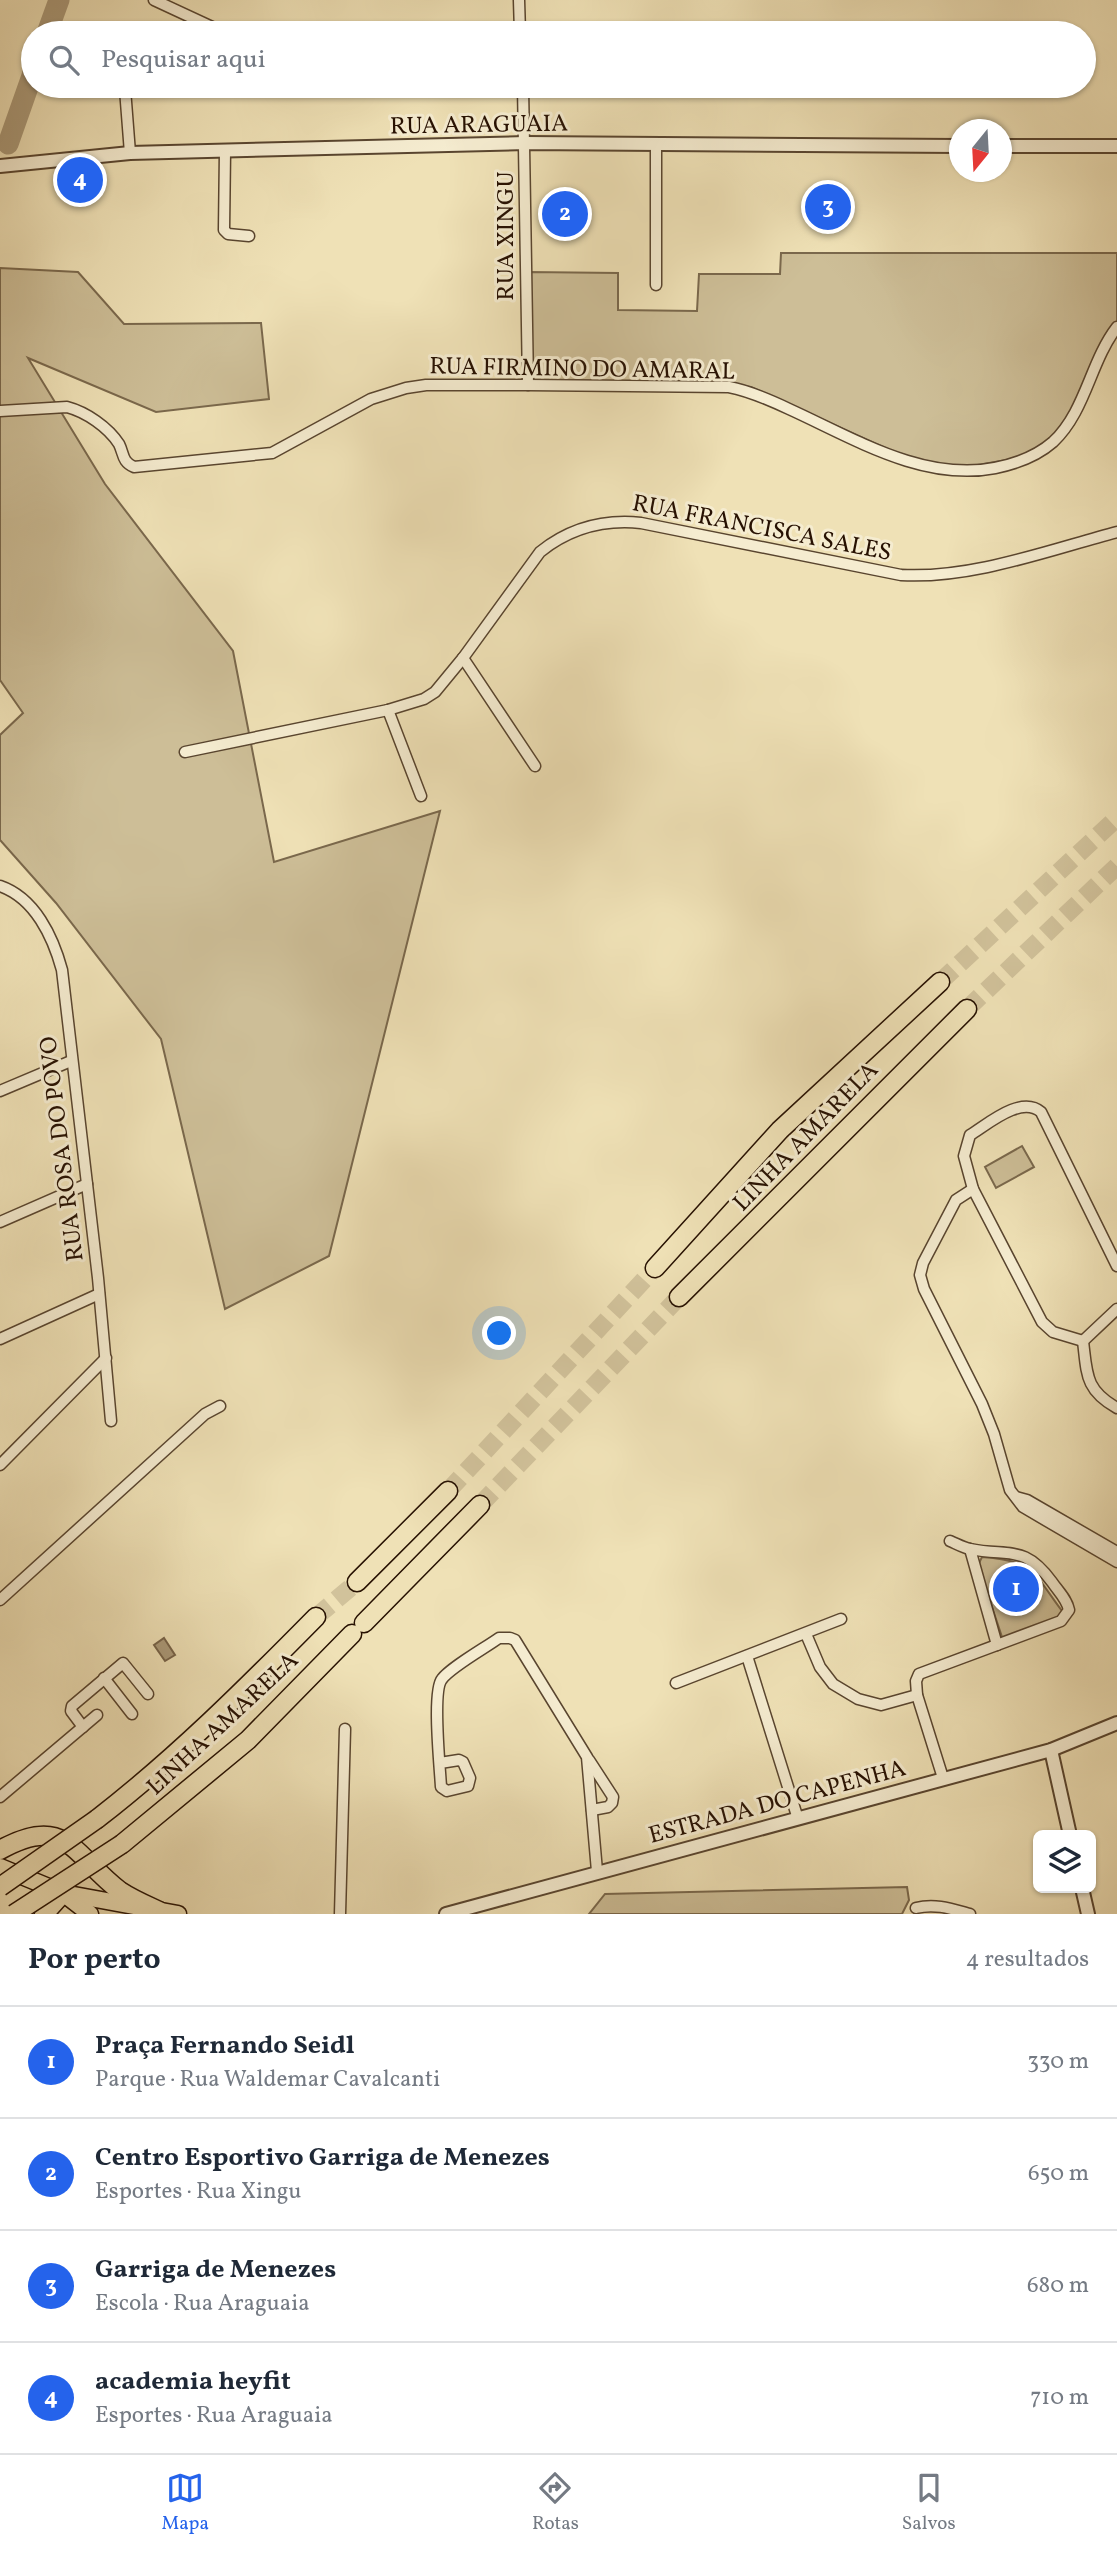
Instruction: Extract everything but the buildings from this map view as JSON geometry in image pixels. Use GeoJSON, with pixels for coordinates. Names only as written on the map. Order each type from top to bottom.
{"type":"FeatureCollection","features":[{"type":"Feature","properties":{"kind":"highway","name":"LINHA AMARELA"},"geometry":{"type":"LineString","coordinates":[[655,1268],[780,1130],[940,982]]}},
{"type":"Feature","properties":{"kind":"highway","name":"LINHA AMARELA"},"geometry":{"type":"LineString","coordinates":[[679,1297],[967,1009]]}},
{"type":"Feature","properties":{"kind":"highway"},"geometry":{"type":"LineString","coordinates":[[357,1582],[447,1491]]}},
{"type":"Feature","properties":{"kind":"highway","name":"LINHA AMARELA"},"geometry":{"type":"LineString","coordinates":[[14,1914],[122,1844],[248,1741],[480,1505]]}},
{"type":"Feature","properties":{"kind":"highway","name":"LINHA AMARELA"},"geometry":{"type":"LineString","coordinates":[[0,1887],[97,1819],[150,1776],[226,1708],[316,1617]]}},
{"type":"Feature","properties":{"kind":"highway"},"geometry":{"type":"LineString","coordinates":[[0,1850],[22,1838],[35,1835],[61,1840],[78,1851],[121,1892],[153,1913]]}},
{"type":"Feature","properties":{"kind":"highway"},"geometry":{"type":"LineString","coordinates":[[44,1914],[63,1893]]}},
{"type":"Feature","properties":{"kind":"main road"},"geometry":{"type":"LineString","coordinates":[[0,1867],[63,1893],[153,1913],[178,1914]]}},
{"type":"Feature","properties":{"kind":"main road"},"geometry":{"type":"LineString","coordinates":[[63,1893],[90,1914]]}},
{"type":"Feature","properties":{"kind":"street"},"geometry":{"type":"LineString","coordinates":[[154,0],[197,21]]}},
{"type":"Feature","properties":{"kind":"street"},"geometry":{"type":"LineString","coordinates":[[519,0],[520,21]]}},
{"type":"Feature","properties":{"kind":"street"},"geometry":{"type":"LineString","coordinates":[[125,98],[130,153]]}},
{"type":"Feature","properties":{"kind":"street","name":"RUA XINGU"},"geometry":{"type":"LineString","coordinates":[[523,98],[528,385]]}},
{"type":"Feature","properties":{"kind":"street","name":"RUA ARAGUAIA"},"geometry":{"type":"LineString","coordinates":[[0,166],[130,153],[525,143],[949,146]]}},
{"type":"Feature","properties":{"kind":"street"},"geometry":{"type":"LineString","coordinates":[[656,145],[656,285]]}},
{"type":"Feature","properties":{"kind":"street"},"geometry":{"type":"LineString","coordinates":[[1012,146],[1117,146]]}},
{"type":"Feature","properties":{"kind":"street"},"geometry":{"type":"LineString","coordinates":[[225,151],[224,230],[228,234],[248,236]]}},
{"type":"Feature","properties":{"kind":"street","name":"RUA FIRMINO DO AMARAL"},"geometry":{"type":"LineString","coordinates":[[0,411],[67,407],[77,410],[87,415],[118,442],[124,460],[134,467],[272,453],[371,399],[406,388],[528,385],[739,389],[891,454],[940,470],[964,472],[1017,463],[1052,442],[1075,413],[1105,344],[1117,327]]}},
{"type":"Feature","properties":{"kind":"street","name":"RUA FRANCISCA SALES"},"geometry":{"type":"LineString","coordinates":[[185,752],[409,705],[435,692],[463,659],[540,552],[557,538],[599,523],[617,520],[642,523],[901,575],[927,577],[960,573],[1117,532]]}},
{"type":"Feature","properties":{"kind":"street"},"geometry":{"type":"LineString","coordinates":[[463,659],[535,766]]}},
{"type":"Feature","properties":{"kind":"street"},"geometry":{"type":"LineString","coordinates":[[388,710],[421,796]]}},
{"type":"Feature","properties":{"kind":"street","name":"RUA ROSA DO POVO"},"geometry":{"type":"LineString","coordinates":[[0,886],[11,890],[30,907],[45,926],[55,946],[62,970],[111,1421]]}},
{"type":"Feature","properties":{"kind":"street"},"geometry":{"type":"LineString","coordinates":[[0,1091],[71,1061]]}},
{"type":"Feature","properties":{"kind":"street"},"geometry":{"type":"LineString","coordinates":[[1083,1341],[1053,1332],[1042,1322],[973,1189],[964,1156],[970,1135],[1020,1106],[1035,1107],[1041,1112],[1117,1266]]}},
{"type":"Feature","properties":{"kind":"street"},"geometry":{"type":"LineString","coordinates":[[0,1222],[87,1184]]}},
{"type":"Feature","properties":{"kind":"street"},"geometry":{"type":"LineString","coordinates":[[973,1189],[956,1200],[949,1211],[923,1263],[920,1275],[923,1289],[982,1404],[994,1434],[1010,1490],[1016,1497],[1027,1500],[1117,1562]]}},
{"type":"Feature","properties":{"kind":"street"},"geometry":{"type":"LineString","coordinates":[[0,1339],[99,1294]]}},
{"type":"Feature","properties":{"kind":"street"},"geometry":{"type":"LineString","coordinates":[[1083,1341],[1117,1309]]}},
{"type":"Feature","properties":{"kind":"street"},"geometry":{"type":"LineString","coordinates":[[1083,1341],[1088,1381],[1094,1390],[1117,1408]]}},
{"type":"Feature","properties":{"kind":"street"},"geometry":{"type":"LineString","coordinates":[[0,1465],[106,1358]]}},
{"type":"Feature","properties":{"kind":"street"},"geometry":{"type":"LineString","coordinates":[[0,1600],[205,1414],[220,1406]]}},
{"type":"Feature","properties":{"kind":"street"},"geometry":{"type":"LineString","coordinates":[[1068,1528],[1117,1552]]}},
{"type":"Feature","properties":{"kind":"street"},"geometry":{"type":"LineString","coordinates":[[943,1778],[917,1695],[916,1681],[919,1674],[1061,1621],[1069,1610],[1068,1603],[1032,1560],[1011,1552],[970,1549],[950,1541]]}},
{"type":"Feature","properties":{"kind":"street"},"geometry":{"type":"LineString","coordinates":[[970,1549],[997,1645]]}},
{"type":"Feature","properties":{"kind":"street"},"geometry":{"type":"LineString","coordinates":[[676,1684],[841,1619]]}},
{"type":"Feature","properties":{"kind":"street"},"geometry":{"type":"LineString","coordinates":[[806,1634],[820,1667],[833,1684],[858,1699],[881,1704],[917,1695]]}},
{"type":"Feature","properties":{"kind":"street"},"geometry":{"type":"LineString","coordinates":[[440,1763],[438,1692],[443,1677],[499,1638],[510,1637],[515,1640],[613,1797],[608,1807],[592,1810]]}},
{"type":"Feature","properties":{"kind":"street"},"geometry":{"type":"LineString","coordinates":[[747,1656],[798,1819]]}},
{"type":"Feature","properties":{"kind":"street"},"geometry":{"type":"LineString","coordinates":[[83,1727],[70,1709],[123,1663],[148,1694]]}},
{"type":"Feature","properties":{"kind":"street"},"geometry":{"type":"LineString","coordinates":[[104,1678],[132,1714]]}},
{"type":"Feature","properties":{"kind":"street"},"geometry":{"type":"LineString","coordinates":[[0,1797],[97,1715]]}},
{"type":"Feature","properties":{"kind":"street","name":"ESTRADA DO CAPENHA"},"geometry":{"type":"LineString","coordinates":[[446,1914],[1051,1750],[1117,1723]]}},
{"type":"Feature","properties":{"kind":"street"},"geometry":{"type":"LineString","coordinates":[[340,1914],[345,1729]]}},
{"type":"Feature","properties":{"kind":"street"},"geometry":{"type":"LineString","coordinates":[[1051,1750],[1069,1830]]}},
{"type":"Feature","properties":{"kind":"street"},"geometry":{"type":"LineString","coordinates":[[587,1757],[597,1871]]}},
{"type":"Feature","properties":{"kind":"street"},"geometry":{"type":"LineString","coordinates":[[1083,1893],[1088,1914]]}},
{"type":"Feature","properties":{"kind":"street"},"geometry":{"type":"LineString","coordinates":[[916,1909],[927,1905],[970,1914]]}},
{"type":"Feature","properties":{"kind":"shaded area"},"geometry":{"type":"Polygon","coordinates":[[[781,253],[1117,253],[1117,325],[1059,435],[1024,457],[960,468],[936,465],[892,451],[751,387],[728,384],[531,385],[529,272],[618,273],[618,310],[697,311],[699,274],[780,274],[781,253]]]}},
{"type":"Feature","properties":{"kind":"shaded area"},"geometry":{"type":"Polygon","coordinates":[[[0,268],[78,272],[124,324],[261,323],[269,399],[156,412],[28,358],[105,484],[233,651],[274,862],[440,811],[329,1256],[225,1309],[161,1039],[56,903],[0,840],[0,735],[23,713],[0,680],[0,268]]]}},
{"type":"Feature","properties":{"kind":"shaded area"},"geometry":{"type":"Polygon","coordinates":[[[1022,1146],[1034,1167],[996,1188],[985,1167],[1022,1146]]]}},
{"type":"Feature","properties":{"kind":"shaded area"},"geometry":{"type":"Polygon","coordinates":[[[982,1557],[1013,1562],[1031,1570],[1062,1611],[1062,1616],[1007,1638],[1002,1637],[978,1565],[982,1557]]]}},
{"type":"Feature","properties":{"kind":"shaded area"},"geometry":{"type":"Polygon","coordinates":[[[164,1638],[175,1655],[165,1661],[154,1645],[164,1638]]]}},
{"type":"Feature","properties":{"kind":"shaded area"},"geometry":{"type":"Polygon","coordinates":[[[907,1887],[909,1900],[902,1914],[589,1914],[605,1894],[907,1887]]]}},
{"type":"Feature","properties":{"kind":"waterway"},"geometry":{"type":"LineString","coordinates":[[51,21],[59,0]]}},
{"type":"Feature","properties":{"kind":"waterway"},"geometry":{"type":"LineString","coordinates":[[8,144],[24,98]]}},
{"type":"Feature","properties":{"kind":"tunnel"},"geometry":{"type":"LineString","coordinates":[[940,982],[1117,818]]}},
{"type":"Feature","properties":{"kind":"tunnel"},"geometry":{"type":"LineString","coordinates":[[967,1009],[1117,866]]}},
{"type":"Feature","properties":{"kind":"tunnel"},"geometry":{"type":"LineString","coordinates":[[448,1491],[655,1268]]}},
{"type":"Feature","properties":{"kind":"tunnel"},"geometry":{"type":"LineString","coordinates":[[480,1505],[679,1297]]}},
{"type":"Feature","properties":{"kind":"tunnel"},"geometry":{"type":"LineString","coordinates":[[316,1617],[357,1582]]}},
{"type":"Feature","properties":{"kind":"place","name":"academia heyfit"},"geometry":{"type":"Point","coordinates":[80,180]}},
{"type":"Feature","properties":{"kind":"place","name":"Garriga de Menezes"},"geometry":{"type":"Point","coordinates":[828,207]}},
{"type":"Feature","properties":{"kind":"place","name":"Centro Esportivo Garriga de Menezes"},"geometry":{"type":"Point","coordinates":[565,214]}},
{"type":"Feature","properties":{"kind":"place","name":"Praça Fernando Seidl"},"geometry":{"type":"Point","coordinates":[1016,1589]}}]}
